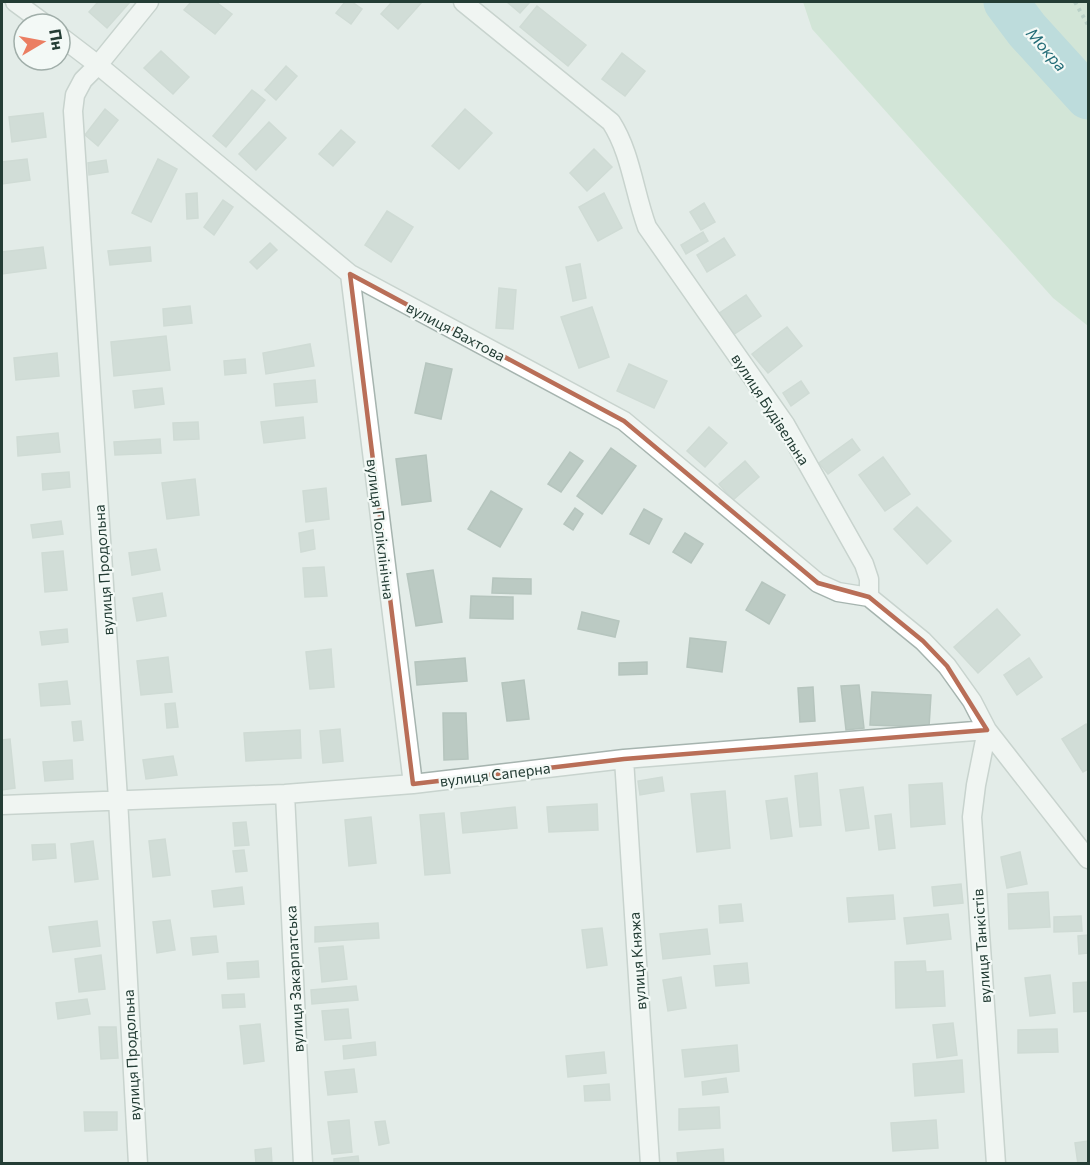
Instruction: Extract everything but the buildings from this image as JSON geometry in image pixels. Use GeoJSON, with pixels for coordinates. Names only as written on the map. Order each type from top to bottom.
{"type":"FeatureCollection","features":[{"type":"Feature","properties":{"kind":"street"},"geometry":{"type":"LineString","coordinates":[[15,2],[29,12]]}},
{"type":"Feature","properties":{"kind":"street","name":"вулиця Продольна"},"geometry":{"type":"LineString","coordinates":[[138,1164],[118,799],[74,111],[75,95],[83,81],[149,2]]}},
{"type":"Feature","properties":{"kind":"street","name":"вулиця Будівельна"},"geometry":{"type":"LineString","coordinates":[[463,2],[611,122],[620,136],[647,226],[785,424],[864,564],[869,579],[869,597]]}},
{"type":"Feature","properties":{"kind":"street","name":"вулиця Вахтова"},"geometry":{"type":"LineString","coordinates":[[72,45],[350,274],[624,421],[818,583],[838,592],[869,597]]}},
{"type":"Feature","properties":{"kind":"street","name":"вулиця Поліклінічна"},"geometry":{"type":"LineString","coordinates":[[350,274],[413,784]]}},
{"type":"Feature","properties":{"kind":"street"},"geometry":{"type":"LineString","coordinates":[[869,597],[923,641],[947,666],[972,701],[987,730],[1089,859]]}},
{"type":"Feature","properties":{"kind":"street","name":"вулиця Саперна"},"geometry":{"type":"LineString","coordinates":[[2,805],[285,794],[413,784],[624,759],[987,730]]}},
{"type":"Feature","properties":{"kind":"street","name":"вулиця Танкістів"},"geometry":{"type":"LineString","coordinates":[[987,730],[972,817],[996,1164]]}},
{"type":"Feature","properties":{"kind":"street","name":"вулиця Княжа"},"geometry":{"type":"LineString","coordinates":[[624,759],[650,1164]]}},
{"type":"Feature","properties":{"kind":"street","name":"вулиця Закарпатська"},"geometry":{"type":"LineString","coordinates":[[285,794],[303,1164]]}},
{"type":"Feature","properties":{"kind":"path"},"geometry":{"type":"LineString","coordinates":[[1075,2],[1089,25]]}},
{"type":"Feature","properties":{"kind":"highlighted area"},"geometry":{"type":"Polygon","coordinates":[[[350,274],[624,421],[818,583],[869,597],[923,641],[947,666],[987,730],[624,759],[413,784],[350,274]]]}},
{"type":"Feature","properties":{"kind":"green space"},"geometry":{"type":"Polygon","coordinates":[[[803,2],[1088,2],[1088,326],[1053,298],[812,29],[803,2]]]}},
{"type":"Feature","properties":{"kind":"waterway","name":"Мокра"},"geometry":{"type":"LineString","coordinates":[[1006,2],[1027,30],[1088,97]]}}]}
